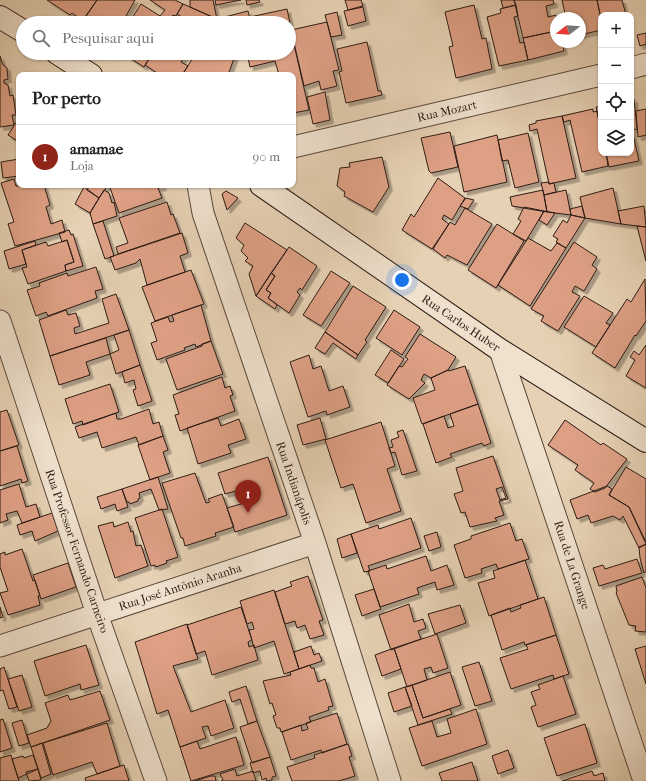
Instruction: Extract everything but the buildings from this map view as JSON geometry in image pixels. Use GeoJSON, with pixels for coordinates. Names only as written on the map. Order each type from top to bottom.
{"type":"FeatureCollection","features":[{"type":"Feature","properties":{"kind":"main road"},"geometry":{"type":"LineString","coordinates":[[0,17],[16,27]]}},
{"type":"Feature","properties":{"kind":"main road"},"geometry":{"type":"LineString","coordinates":[[68,60],[86,72]]}},
{"type":"Feature","properties":{"kind":"main road","name":"Rua Carlos Huber"},"geometry":{"type":"LineString","coordinates":[[265,188],[500,350],[646,441]]}},
{"type":"Feature","properties":{"kind":"street"},"geometry":{"type":"LineString","coordinates":[[634,67],[646,64]]}},
{"type":"Feature","properties":{"kind":"street","name":"Rua Mozart"},"geometry":{"type":"LineString","coordinates":[[296,147],[598,76]]}},
{"type":"Feature","properties":{"kind":"street","name":"Rua Indianápolis"},"geometry":{"type":"LineString","coordinates":[[199,188],[203,213],[315,542],[390,781]]}},
{"type":"Feature","properties":{"kind":"street","name":"Rua Professor Fernando Carneiro"},"geometry":{"type":"LineString","coordinates":[[0,321],[97,614],[156,781]]}},
{"type":"Feature","properties":{"kind":"street","name":"Rua de La Grange"},"geometry":{"type":"LineString","coordinates":[[500,350],[644,781]]}},
{"type":"Feature","properties":{"kind":"street","name":"Rua José Antônio Aranha"},"geometry":{"type":"LineString","coordinates":[[0,646],[315,542]]}},
{"type":"Feature","properties":{"kind":"place","name":"amamae"},"geometry":{"type":"Point","coordinates":[248,513]}}]}
